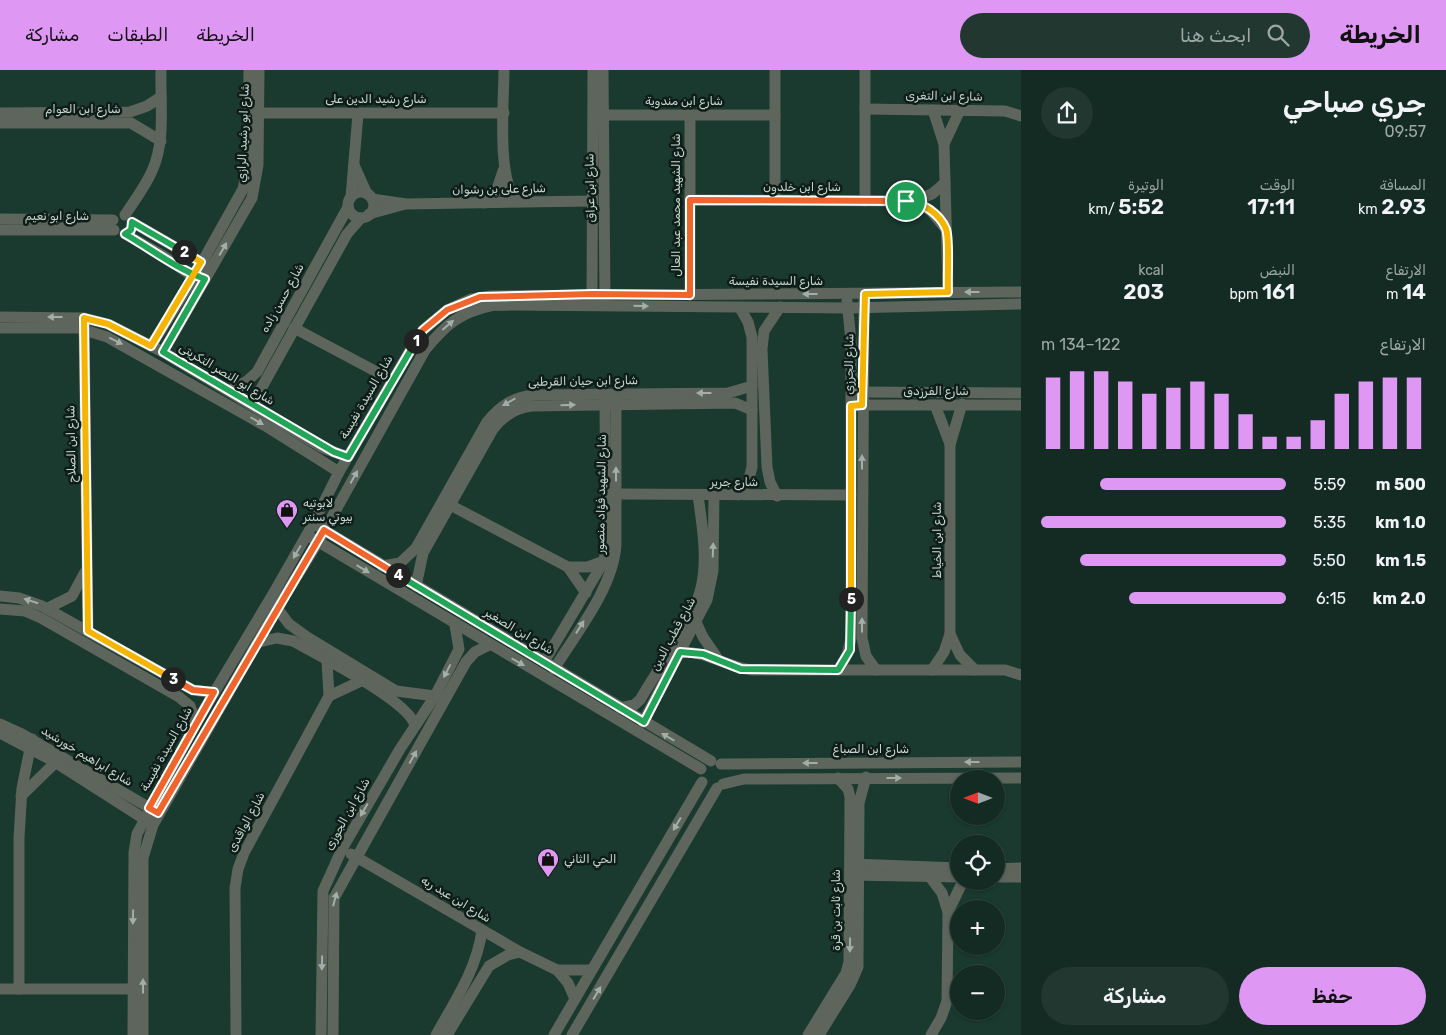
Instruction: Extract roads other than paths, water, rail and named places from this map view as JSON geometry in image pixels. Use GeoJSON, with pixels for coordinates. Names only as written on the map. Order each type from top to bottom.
{"type":"FeatureCollection","features":[{"type":"Feature","properties":{"kind":"street"},"geometry":{"type":"LineString","coordinates":[[117,228],[131,230],[129,218],[152,172],[160,141],[161,70]]}},
{"type":"Feature","properties":{"kind":"street","name":"شارع ابو رشيد الرازي"},"geometry":{"type":"LineString","coordinates":[[151,346],[200,277],[212,268],[246,210],[256,188],[254,113],[248,70]]}},
{"type":"Feature","properties":{"kind":"street","name":"شارع ابو رشيد الرازي"},"geometry":{"type":"LineString","coordinates":[[163,352],[200,277],[201,262],[243,189],[248,165],[259,70]]}},
{"type":"Feature","properties":{"kind":"street"},"geometry":{"type":"LineString","coordinates":[[504,70],[504,167],[510,193],[518,202]]}},
{"type":"Feature","properties":{"kind":"street","name":"شارع ابن عراق"},"geometry":{"type":"LineString","coordinates":[[593,70],[598,114],[605,300]]}},
{"type":"Feature","properties":{"kind":"street","name":"شارع ابن عراق"},"geometry":{"type":"LineString","coordinates":[[592,300],[592,201],[603,70]]}},
{"type":"Feature","properties":{"kind":"street"},"geometry":{"type":"LineString","coordinates":[[775,70],[775,200]]}},
{"type":"Feature","properties":{"kind":"street"},"geometry":{"type":"LineString","coordinates":[[865,70],[865,201]]}},
{"type":"Feature","properties":{"kind":"street","name":"شارع ابن العوام"},"geometry":{"type":"LineString","coordinates":[[0,113],[130,112],[147,106],[160,97]]}},
{"type":"Feature","properties":{"kind":"street","name":"شارع ابن التغرى"},"geometry":{"type":"LineString","coordinates":[[865,109],[1006,111],[1021,116]]}},
{"type":"Feature","properties":{"kind":"street"},"geometry":{"type":"LineString","coordinates":[[932,110],[944,144],[948,292]]}},
{"type":"Feature","properties":{"kind":"street"},"geometry":{"type":"LineString","coordinates":[[944,144],[960,110]]}},
{"type":"Feature","properties":{"kind":"street","name":"شارع رشيد الدين على"},"geometry":{"type":"LineString","coordinates":[[254,113],[504,113]]}},
{"type":"Feature","properties":{"kind":"street","name":"شارع حسن زاده"},"geometry":{"type":"LineString","coordinates":[[229,391],[247,381],[257,372],[349,202],[358,114]]}},
{"type":"Feature","properties":{"kind":"street","name":"شارع ابن مندوية"},"geometry":{"type":"LineString","coordinates":[[598,114],[775,115]]}},
{"type":"Feature","properties":{"kind":"street","name":"شارع الشهيد محمد عبد العال"},"geometry":{"type":"LineString","coordinates":[[690,115],[690,295]]}},
{"type":"Feature","properties":{"kind":"street","name":"شارع ابن العوام"},"geometry":{"type":"LineString","coordinates":[[0,123],[131,123],[160,141]]}},
{"type":"Feature","properties":{"kind":"street","name":"شارع حسن زاده"},"geometry":{"type":"LineString","coordinates":[[354,165],[369,196]]}},
{"type":"Feature","properties":{"kind":"street"},"geometry":{"type":"LineString","coordinates":[[484,203],[496,192],[504,167]]}},
{"type":"Feature","properties":{"kind":"street","name":"شارع ابن خلدون"},"geometry":{"type":"LineString","coordinates":[[690,200],[913,201],[932,194],[945,183]]}},
{"type":"Feature","properties":{"kind":"street"},"geometry":{"type":"LineString","coordinates":[[356,193],[369,196],[373,207],[365,216],[352,215],[349,202],[356,193]]}},
{"type":"Feature","properties":{"kind":"street","name":"شارع على بن رشوان"},"geometry":{"type":"LineString","coordinates":[[369,196],[406,204],[592,201]]}},
{"type":"Feature","properties":{"kind":"street"},"geometry":{"type":"LineString","coordinates":[[913,201],[931,211],[946,229]]}},
{"type":"Feature","properties":{"kind":"street","name":"شارع على بن رشوان"},"geometry":{"type":"LineString","coordinates":[[365,216],[406,204]]}},
{"type":"Feature","properties":{"kind":"street"},"geometry":{"type":"LineString","coordinates":[[117,228],[118,215],[129,218],[212,268]]}},
{"type":"Feature","properties":{"kind":"street","name":"شارع حسن زاده"},"geometry":{"type":"LineString","coordinates":[[252,405],[346,234],[365,216]]}},
{"type":"Feature","properties":{"kind":"street","name":"شارع ابو نعيم"},"geometry":{"type":"LineString","coordinates":[[0,219],[117,228]]}},
{"type":"Feature","properties":{"kind":"street"},"geometry":{"type":"LineString","coordinates":[[117,228],[200,277]]}},
{"type":"Feature","properties":{"kind":"street","name":"شارع ابو نعيم"},"geometry":{"type":"LineString","coordinates":[[0,230],[117,228]]}},
{"type":"Feature","properties":{"kind":"street","name":"شارع السيدة نفيسة"},"geometry":{"type":"LineString","coordinates":[[143,1035],[143,858],[151,816],[196,723],[307,535],[339,472],[423,330],[447,310],[461,302],[491,296],[605,300],[690,295],[1021,292]]}},
{"type":"Feature","properties":{"kind":"street","name":"شارع الجرزي"},"geometry":{"type":"LineString","coordinates":[[846,294],[857,392]]}},
{"type":"Feature","properties":{"kind":"street","name":"شارع الجرزي"},"geometry":{"type":"LineString","coordinates":[[838,670],[847,655],[851,638],[851,495],[865,294]]}},
{"type":"Feature","properties":{"kind":"street","name":"شارع السيدة نفيسة"},"geometry":{"type":"LineString","coordinates":[[133,1035],[134,852],[137,834],[151,816],[259,642],[277,608],[318,542],[425,350],[449,323],[475,308],[494,305],[592,300]]}},
{"type":"Feature","properties":{"kind":"street","name":"شارع السيدة نفيسة"},"geometry":{"type":"LineString","coordinates":[[605,300],[740,308],[848,308],[1021,304]]}},
{"type":"Feature","properties":{"kind":"street"},"geometry":{"type":"LineString","coordinates":[[777,496],[770,482],[767,468],[762,340],[768,323],[780,307]]}},
{"type":"Feature","properties":{"kind":"street"},"geometry":{"type":"LineString","coordinates":[[738,495],[748,482],[752,467],[751,329],[740,308]]}},
{"type":"Feature","properties":{"kind":"street","name":"شارع ابو النصر التكريتى"},"geometry":{"type":"LineString","coordinates":[[0,316],[108,324],[163,352],[323,448],[348,457]]}},
{"type":"Feature","properties":{"kind":"street","name":"شارع ابو النصر التكريتى"},"geometry":{"type":"LineString","coordinates":[[0,328],[84,323],[136,351],[339,472]]}},
{"type":"Feature","properties":{"kind":"street","name":"شارع ابن الصلاح"},"geometry":{"type":"LineString","coordinates":[[84,323],[88,631]]}},
{"type":"Feature","properties":{"kind":"street"},"geometry":{"type":"LineString","coordinates":[[294,328],[392,380]]}},
{"type":"Feature","properties":{"kind":"street","name":"شارع ابن حيان القرطبى"},"geometry":{"type":"LineString","coordinates":[[382,566],[400,563],[419,551],[450,504],[493,429],[506,415],[525,406],[610,399],[728,393],[752,386]]}},
{"type":"Feature","properties":{"kind":"street","name":"شارع الفرزدق"},"geometry":{"type":"LineString","coordinates":[[857,392],[1016,399]]}},
{"type":"Feature","properties":{"kind":"street","name":"شارع ابن حيان القرطبى"},"geometry":{"type":"LineString","coordinates":[[416,586],[419,551],[487,422],[502,406],[525,396],[735,403],[752,410]]}},
{"type":"Feature","properties":{"kind":"street","name":"شارع الشهيد فؤاد منصور"},"geometry":{"type":"LineString","coordinates":[[549,665],[602,591],[610,575],[615,555],[616,494],[610,399]]}},
{"type":"Feature","properties":{"kind":"street","name":"شارع الشهيد فؤاد منصور"},"geometry":{"type":"LineString","coordinates":[[549,665],[604,562],[610,399]]}},
{"type":"Feature","properties":{"kind":"street","name":"شارع الفرزدق"},"geometry":{"type":"LineString","coordinates":[[856,405],[962,404],[1016,399]]}},
{"type":"Feature","properties":{"kind":"street","name":"شارع ابن الخياط"},"geometry":{"type":"LineString","coordinates":[[932,670],[944,652],[950,634],[950,445],[962,404]]}},
{"type":"Feature","properties":{"kind":"street","name":"شارع الجرزي"},"geometry":{"type":"LineString","coordinates":[[856,405],[862,638],[866,656],[876,670]]}},
{"type":"Feature","properties":{"kind":"street","name":"شارع ابن الخياط"},"geometry":{"type":"LineString","coordinates":[[935,405],[950,445]]}},
{"type":"Feature","properties":{"kind":"street","name":"شارع جرير"},"geometry":{"type":"LineString","coordinates":[[616,494],[851,495]]}},
{"type":"Feature","properties":{"kind":"street","name":"شارع قطب الدين"},"geometry":{"type":"LineString","coordinates":[[620,708],[634,705],[640,700],[699,597],[703,575],[703,533],[698,495]]}},
{"type":"Feature","properties":{"kind":"street","name":"شارع قطب الدين"},"geometry":{"type":"LineString","coordinates":[[644,722],[704,610],[712,582],[714,495]]}},
{"type":"Feature","properties":{"kind":"street"},"geometry":{"type":"LineString","coordinates":[[450,504],[568,567],[588,589],[602,591]]}},
{"type":"Feature","properties":{"kind":"street","name":"شارع ابن الصغير"},"geometry":{"type":"LineString","coordinates":[[313,524],[620,708],[716,762]]}},
{"type":"Feature","properties":{"kind":"street"},"geometry":{"type":"LineString","coordinates":[[307,535],[455,625],[701,769]]}},
{"type":"Feature","properties":{"kind":"street"},"geometry":{"type":"LineString","coordinates":[[568,567],[588,567],[604,562]]}},
{"type":"Feature","properties":{"kind":"street","name":"شارع ابن الصلاح"},"geometry":{"type":"LineString","coordinates":[[48,608],[72,596],[86,570]]}},
{"type":"Feature","properties":{"kind":"street"},"geometry":{"type":"LineString","coordinates":[[0,596],[25,599],[48,608],[193,690],[214,692]]}},
{"type":"Feature","properties":{"kind":"street"},"geometry":{"type":"LineString","coordinates":[[277,608],[304,641],[327,661],[361,681],[394,695],[434,696]]}},
{"type":"Feature","properties":{"kind":"street"},"geometry":{"type":"LineString","coordinates":[[0,609],[25,611],[42,618],[179,697],[190,706],[196,723]]}},
{"type":"Feature","properties":{"kind":"street"},"geometry":{"type":"LineString","coordinates":[[696,622],[703,638],[718,659]]}},
{"type":"Feature","properties":{"kind":"street","name":"شارع ابن الجوزى"},"geometry":{"type":"LineString","coordinates":[[321,1035],[322,899],[327,881],[342,849],[434,696],[459,649],[455,625]]}},
{"type":"Feature","properties":{"kind":"street","name":"شارع ابن الخياط"},"geometry":{"type":"LineString","coordinates":[[950,634],[964,661],[975,670]]}},
{"type":"Feature","properties":{"kind":"street"},"geometry":{"type":"LineString","coordinates":[[259,642],[288,639],[304,641],[394,695],[409,713],[415,725]]}},
{"type":"Feature","properties":{"kind":"street"},"geometry":{"type":"LineString","coordinates":[[334,1035],[333,906],[339,887],[466,662],[475,652],[489,645]]}},
{"type":"Feature","properties":{"kind":"street"},"geometry":{"type":"LineString","coordinates":[[680,652],[703,654],[718,659],[730,666],[752,670],[1005,670],[1021,665]]}},
{"type":"Feature","properties":{"kind":"street"},"geometry":{"type":"LineString","coordinates":[[327,661],[329,696],[361,681]]}},
{"type":"Feature","properties":{"kind":"street"},"geometry":{"type":"LineString","coordinates":[[1005,670],[1021,675]]}},
{"type":"Feature","properties":{"kind":"street","name":"شارع الواقدى"},"geometry":{"type":"LineString","coordinates":[[236,1035],[235,888],[238,869],[244,854],[329,696]]}},
{"type":"Feature","properties":{"kind":"street","name":"شارع ابراهيم خورشيد"},"geometry":{"type":"LineString","coordinates":[[0,724],[151,816]]}},
{"type":"Feature","properties":{"kind":"street","name":"شارع ابراهيم خورشيد"},"geometry":{"type":"LineString","coordinates":[[0,734],[30,743]]}},
{"type":"Feature","properties":{"kind":"street"},"geometry":{"type":"LineString","coordinates":[[19,989],[19,838],[21,796],[30,743]]}},
{"type":"Feature","properties":{"kind":"street"},"geometry":{"type":"LineString","coordinates":[[21,796],[58,760]]}},
{"type":"Feature","properties":{"kind":"street"},"geometry":{"type":"LineString","coordinates":[[572,1035],[720,786],[726,771],[716,762],[701,769]]}},
{"type":"Feature","properties":{"kind":"street","name":"شارع ابن الصباغ"},"geometry":{"type":"LineString","coordinates":[[716,762],[1021,762]]}},
{"type":"Feature","properties":{"kind":"street"},"geometry":{"type":"LineString","coordinates":[[554,1035],[591,970],[630,909],[702,782],[701,769]]}},
{"type":"Feature","properties":{"kind":"street","name":"شارع ثابت بن قرة"},"geometry":{"type":"LineString","coordinates":[[819,1035],[850,985],[858,967],[850,797],[848,789],[838,778]]}},
{"type":"Feature","properties":{"kind":"street","name":"شارع ثابت بن قرة"},"geometry":{"type":"LineString","coordinates":[[808,1035],[846,973],[849,962],[859,803],[866,778]]}},
{"type":"Feature","properties":{"kind":"street"},"geometry":{"type":"LineString","coordinates":[[702,782],[707,787],[720,786],[737,780],[1021,778]]}},
{"type":"Feature","properties":{"kind":"street","name":"شارع ابن عبد ربه"},"geometry":{"type":"LineString","coordinates":[[342,849],[520,952],[556,970],[568,983],[575,998]]}},
{"type":"Feature","properties":{"kind":"street"},"geometry":{"type":"LineString","coordinates":[[854,870],[950,868]]}},
{"type":"Feature","properties":{"kind":"street"},"geometry":{"type":"LineString","coordinates":[[1005,871],[1021,868]]}},
{"type":"Feature","properties":{"kind":"street"},"geometry":{"type":"LineString","coordinates":[[854,870],[950,877]]}},
{"type":"Feature","properties":{"kind":"street"},"geometry":{"type":"LineString","coordinates":[[1005,875],[1021,878]]}},
{"type":"Feature","properties":{"kind":"street"},"geometry":{"type":"LineString","coordinates":[[930,877],[942,892],[948,912],[947,1001],[941,1018],[931,1035]]}},
{"type":"Feature","properties":{"kind":"street"},"geometry":{"type":"LineString","coordinates":[[948,912],[957,890]]}},
{"type":"Feature","properties":{"kind":"street"},"geometry":{"type":"LineString","coordinates":[[436,1035],[473,968],[479,952],[482,930]]}},
{"type":"Feature","properties":{"kind":"street"},"geometry":{"type":"LineString","coordinates":[[447,1035],[489,966],[508,955],[520,952]]}},
{"type":"Feature","properties":{"kind":"street","name":"شارع ابن عبد ربه"},"geometry":{"type":"LineString","coordinates":[[556,970],[591,970]]}},
{"type":"Feature","properties":{"kind":"street"},"geometry":{"type":"LineString","coordinates":[[0,989],[133,989]]}},
{"type":"Feature","properties":{"kind":"place","name":"لابوتيه بيوتي سنتر"},"geometry":{"type":"Point","coordinates":[287,529]}},
{"type":"Feature","properties":{"kind":"place","name":"الحي الثاني"},"geometry":{"type":"Point","coordinates":[548,878]}}]}
